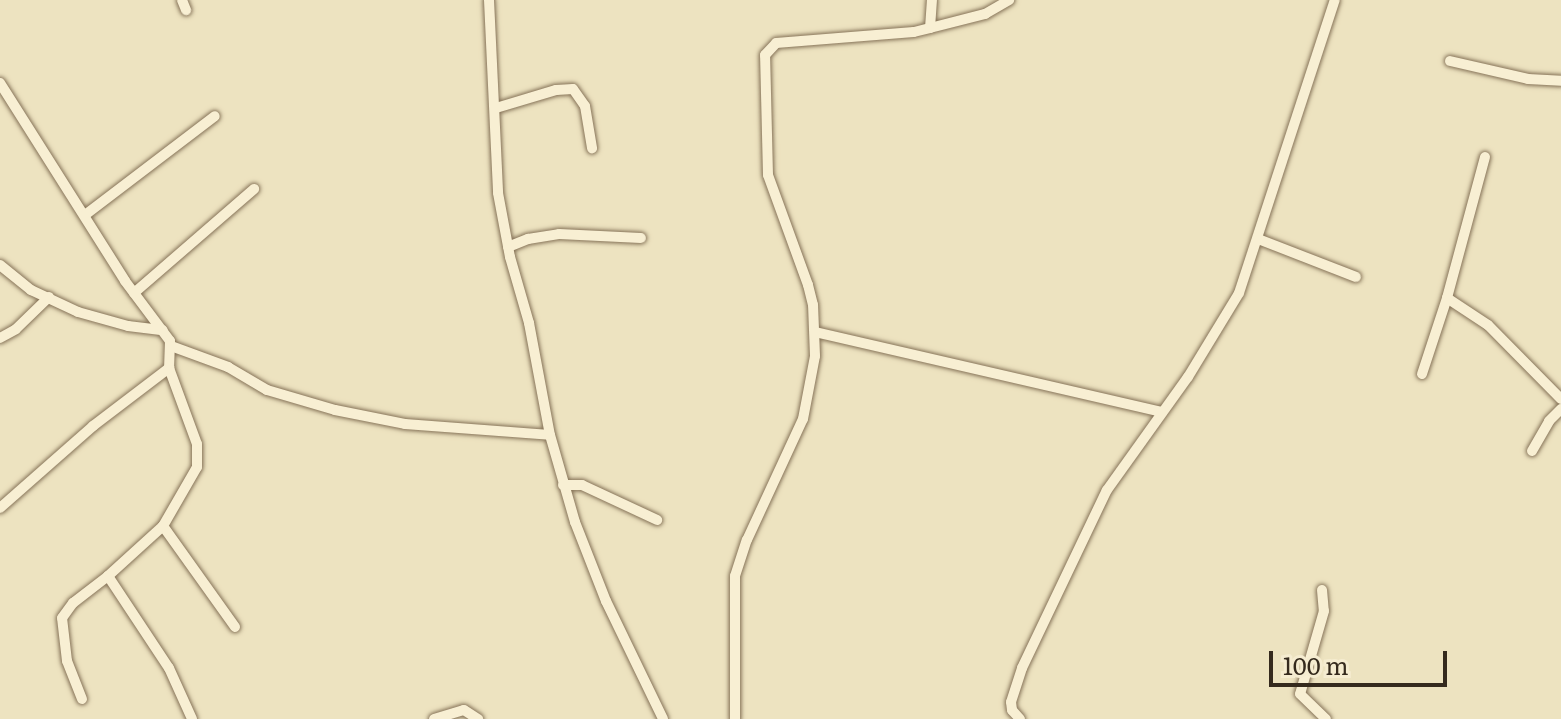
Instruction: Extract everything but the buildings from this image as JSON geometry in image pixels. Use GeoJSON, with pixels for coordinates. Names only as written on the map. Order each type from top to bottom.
{"type":"FeatureCollection","features":[{"type":"Feature","properties":{"kind":"street"},"geometry":{"type":"LineString","coordinates":[[489,0],[498,193],[508,247],[529,323],[550,435],[563,485],[606,601],[663,719]]}},
{"type":"Feature","properties":{"kind":"street"},"geometry":{"type":"LineString","coordinates":[[930,28],[932,0]]}},
{"type":"Feature","properties":{"kind":"street"},"geometry":{"type":"LineString","coordinates":[[735,719],[735,576],[747,540],[803,419],[815,356],[808,285],[770,187],[765,55],[776,43],[930,28],[985,14],[1009,0]]}},
{"type":"Feature","properties":{"kind":"street"},"geometry":{"type":"LineString","coordinates":[[1020,719],[1012,710],[1012,694],[1107,490],[1239,293],[1335,0]]}},
{"type":"Feature","properties":{"kind":"street"},"geometry":{"type":"LineString","coordinates":[[1450,61],[1528,79],[1561,81]]}},
{"type":"Feature","properties":{"kind":"street"},"geometry":{"type":"LineString","coordinates":[[0,83],[134,293],[163,330],[171,346],[169,368],[199,455],[192,481],[163,526],[73,603],[62,618],[67,661],[82,699]]}},
{"type":"Feature","properties":{"kind":"street"},"geometry":{"type":"LineString","coordinates":[[496,108],[556,90],[573,89],[585,106],[592,148]]}},
{"type":"Feature","properties":{"kind":"street"},"geometry":{"type":"LineString","coordinates":[[85,215],[215,116]]}},
{"type":"Feature","properties":{"kind":"street"},"geometry":{"type":"LineString","coordinates":[[1422,374],[1447,298],[1485,157]]}},
{"type":"Feature","properties":{"kind":"street"},"geometry":{"type":"LineString","coordinates":[[134,293],[254,189]]}},
{"type":"Feature","properties":{"kind":"street"},"geometry":{"type":"LineString","coordinates":[[508,247],[528,239],[559,234],[641,238]]}},
{"type":"Feature","properties":{"kind":"street"},"geometry":{"type":"LineString","coordinates":[[1258,239],[1356,277]]}},
{"type":"Feature","properties":{"kind":"street"},"geometry":{"type":"LineString","coordinates":[[0,265],[13,278],[49,297],[111,321],[163,330]]}},
{"type":"Feature","properties":{"kind":"street"},"geometry":{"type":"LineString","coordinates":[[0,338],[25,321],[49,297]]}},
{"type":"Feature","properties":{"kind":"street"},"geometry":{"type":"LineString","coordinates":[[1447,298],[1488,325],[1561,399]]}},
{"type":"Feature","properties":{"kind":"street"},"geometry":{"type":"LineString","coordinates":[[815,332],[1162,412]]}},
{"type":"Feature","properties":{"kind":"street"},"geometry":{"type":"LineString","coordinates":[[171,346],[228,367],[267,390],[335,410],[419,426],[550,435]]}},
{"type":"Feature","properties":{"kind":"street"},"geometry":{"type":"LineString","coordinates":[[0,508],[93,426],[169,368]]}},
{"type":"Feature","properties":{"kind":"street"},"geometry":{"type":"LineString","coordinates":[[1532,451],[1549,421],[1561,409]]}},
{"type":"Feature","properties":{"kind":"street"},"geometry":{"type":"LineString","coordinates":[[563,485],[582,485],[657,520]]}},
{"type":"Feature","properties":{"kind":"street"},"geometry":{"type":"LineString","coordinates":[[163,526],[235,627]]}},
{"type":"Feature","properties":{"kind":"street"},"geometry":{"type":"LineString","coordinates":[[108,576],[169,668],[192,719]]}},
{"type":"Feature","properties":{"kind":"street"},"geometry":{"type":"LineString","coordinates":[[1322,590],[1324,611],[1321,628],[1300,694],[1326,719]]}},
{"type":"Feature","properties":{"kind":"street"},"geometry":{"type":"LineString","coordinates":[[434,719],[464,710],[478,719]]}}]}
